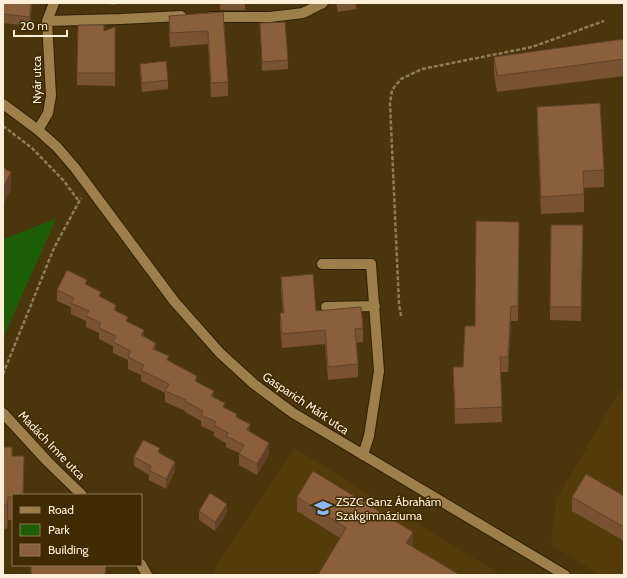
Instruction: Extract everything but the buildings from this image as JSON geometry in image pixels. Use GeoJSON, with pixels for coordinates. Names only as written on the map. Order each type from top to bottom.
{"type":"FeatureCollection","features":[{"type":"Feature","properties":{"kind":"street","name":"Nyár utca"},"geometry":{"type":"LineString","coordinates":[[38,130],[48,113],[51,96],[47,21],[54,3]]}},
{"type":"Feature","properties":{"kind":"street"},"geometry":{"type":"LineString","coordinates":[[47,21],[194,16],[270,16],[303,13],[323,3]]}},
{"type":"Feature","properties":{"kind":"street","name":"Gasparich Márk utca"},"geometry":{"type":"LineString","coordinates":[[3,104],[38,130],[57,147],[91,188],[174,301],[220,353],[254,384],[293,413],[565,575]]}},
{"type":"Feature","properties":{"kind":"street"},"geometry":{"type":"LineString","coordinates":[[322,264],[371,264],[379,372],[369,436],[362,455]]}},
{"type":"Feature","properties":{"kind":"street"},"geometry":{"type":"LineString","coordinates":[[326,307],[375,306]]}},
{"type":"Feature","properties":{"kind":"street","name":"Madách Imre utca"},"geometry":{"type":"LineString","coordinates":[[3,413],[48,462],[81,494]]}},
{"type":"Feature","properties":{"kind":"street"},"geometry":{"type":"LineString","coordinates":[[142,566],[147,575]]}},
{"type":"Feature","properties":{"kind":"path"},"geometry":{"type":"LineString","coordinates":[[401,316],[390,103],[392,90],[401,79],[422,69],[532,47],[604,21]]}},
{"type":"Feature","properties":{"kind":"path"},"geometry":{"type":"LineString","coordinates":[[3,126],[32,148],[64,181],[78,200]]}},
{"type":"Feature","properties":{"kind":"path"},"geometry":{"type":"LineString","coordinates":[[3,374],[54,248],[78,200],[91,188]]}},
{"type":"Feature","properties":{"kind":"shaded area"},"geometry":{"type":"Polygon","coordinates":[[[624,384],[624,575],[600,575],[551,544],[556,500],[624,384]]]}},
{"type":"Feature","properties":{"kind":"shaded area","name":"ZSZC Ganz Ábrahám Szakgimnáziuma"},"geometry":{"type":"Polygon","coordinates":[[[294,448],[501,575],[214,575],[215,568],[294,448]]]}},
{"type":"Feature","properties":{"kind":"green space"},"geometry":{"type":"Polygon","coordinates":[[[56,219],[3,338],[3,239],[56,219]]]}},
{"type":"Feature","properties":{"kind":"place","name":"ZSZC Ganz Ábrahám Szakgimnáziuma"},"geometry":{"type":"Point","coordinates":[323,508]}}]}
